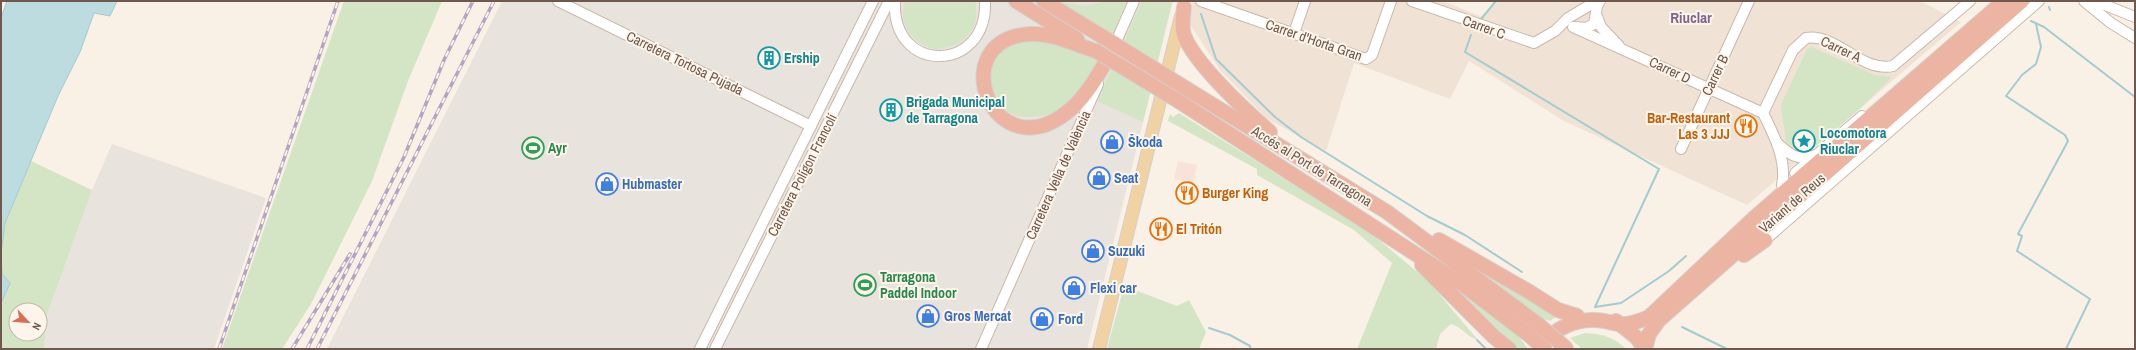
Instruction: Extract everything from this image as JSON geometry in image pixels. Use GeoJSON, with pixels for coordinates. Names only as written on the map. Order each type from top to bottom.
{"type":"FeatureCollection","features":[{"type":"Feature","properties":{"kind":"highway","name":"Accés al Port de Tarragona"},"geometry":{"type":"LineString","coordinates":[[1016,1],[1180,102],[1401,244],[1462,284],[1534,337],[1567,349]]}},
{"type":"Feature","properties":{"kind":"highway","name":"Accés al Port de Tarragona"},"geometry":{"type":"LineString","coordinates":[[1044,1],[1411,228],[1534,337]]}},
{"type":"Feature","properties":{"kind":"highway","name":"Variant de Reus"},"geometry":{"type":"LineString","coordinates":[[1645,349],[1654,326],[1666,308],[1733,235],[2004,1]]}},
{"type":"Feature","properties":{"kind":"highway","name":"Variant de Reus"},"geometry":{"type":"LineString","coordinates":[[1666,308],[1724,262],[2022,1]]}},
{"type":"Feature","properties":{"kind":"highway"},"geometry":{"type":"LineString","coordinates":[[1184,4],[1182,25],[1189,46],[1222,86],[1257,121],[1331,178]]}},
{"type":"Feature","properties":{"kind":"highway"},"geometry":{"type":"LineString","coordinates":[[1927,60],[1962,32],[1967,34]]}},
{"type":"Feature","properties":{"kind":"highway"},"geometry":{"type":"LineString","coordinates":[[1096,51],[1043,35],[1033,34],[1010,38],[1000,44],[991,54],[985,66],[983,78],[984,91],[988,102],[1003,119],[1013,124],[1034,127],[1049,123],[1064,115],[1080,100],[1112,52]]}},
{"type":"Feature","properties":{"kind":"highway"},"geometry":{"type":"LineString","coordinates":[[1411,228],[1430,235],[1528,291],[1558,310],[1576,316],[1600,315],[1617,321],[1636,337],[1645,349]]}},
{"type":"Feature","properties":{"kind":"highway"},"geometry":{"type":"LineString","coordinates":[[1724,262],[1733,263],[1765,240]]}},
{"type":"Feature","properties":{"kind":"highway"},"geometry":{"type":"LineString","coordinates":[[1401,244],[1494,337],[1509,349]]}},
{"type":"Feature","properties":{"kind":"highway"},"geometry":{"type":"LineString","coordinates":[[1452,295],[1482,331],[1500,349]]}},
{"type":"Feature","properties":{"kind":"highway"},"geometry":{"type":"LineString","coordinates":[[1542,349],[1546,342],[1561,328],[1573,323],[1593,320],[1639,322],[1666,308]]}},
{"type":"Feature","properties":{"kind":"highway"},"geometry":{"type":"LineString","coordinates":[[1651,349],[1654,336],[1666,308]]}},
{"type":"Feature","properties":{"kind":"highway"},"geometry":{"type":"LineString","coordinates":[[1545,349],[1534,337],[1576,316]]}},
{"type":"Feature","properties":{"kind":"main road"},"geometry":{"type":"LineString","coordinates":[[1099,349],[1175,34],[1184,4]]}},
{"type":"Feature","properties":{"kind":"street","name":"Carretera Tortosa Pujada"},"geometry":{"type":"LineString","coordinates":[[558,1],[811,126]]}},
{"type":"Feature","properties":{"kind":"street","name":"Carretera Polígon Francolí"},"geometry":{"type":"LineString","coordinates":[[700,349],[873,1]]}},
{"type":"Feature","properties":{"kind":"street","name":"Carretera Polígon Francolí"},"geometry":{"type":"LineString","coordinates":[[714,349],[889,1]]}},
{"type":"Feature","properties":{"kind":"street"},"geometry":{"type":"LineString","coordinates":[[895,1],[894,13],[897,24],[906,43],[915,50],[923,53],[944,57],[966,49],[975,39],[981,29],[985,14],[984,1]]}},
{"type":"Feature","properties":{"kind":"street","name":"Carretera Vella de València"},"geometry":{"type":"LineString","coordinates":[[981,349],[1064,164],[1134,1]]}},
{"type":"Feature","properties":{"kind":"street","name":"Carrer d'Horta Gran"},"geometry":{"type":"LineString","coordinates":[[1200,1],[1366,59],[1370,58],[1391,1]]}},
{"type":"Feature","properties":{"kind":"street"},"geometry":{"type":"LineString","coordinates":[[1294,33],[1305,1]]}},
{"type":"Feature","properties":{"kind":"street","name":"Carrer C"},"geometry":{"type":"LineString","coordinates":[[1412,1],[1529,43],[1538,42],[1555,31],[1568,18],[1599,1]]}},
{"type":"Feature","properties":{"kind":"street","name":"Carrer C"},"geometry":{"type":"LineString","coordinates":[[1555,31],[1573,27],[1591,26],[1594,24],[1599,1]]}},
{"type":"Feature","properties":{"kind":"street","name":"Carrer B"},"geometry":{"type":"LineString","coordinates":[[1681,149],[1749,1]]}},
{"type":"Feature","properties":{"kind":"street","name":"Carrer A"},"geometry":{"type":"LineString","coordinates":[[1763,113],[1793,50],[1806,38],[1820,38],[1878,67],[1893,66],[1970,1]]}},
{"type":"Feature","properties":{"kind":"street"},"geometry":{"type":"LineString","coordinates":[[1765,240],[2039,1]]}},
{"type":"Feature","properties":{"kind":"street"},"geometry":{"type":"LineString","coordinates":[[2084,1],[2111,23],[2135,38]]}},
{"type":"Feature","properties":{"kind":"street"},"geometry":{"type":"LineString","coordinates":[[2096,1],[2135,17]]}},
{"type":"Feature","properties":{"kind":"street"},"geometry":{"type":"LineString","coordinates":[[1578,12],[1596,14]]}},
{"type":"Feature","properties":{"kind":"street","name":"Carrer D"},"geometry":{"type":"LineString","coordinates":[[1596,14],[1601,27],[1621,47]]}},
{"type":"Feature","properties":{"kind":"street","name":"Carrer D"},"geometry":{"type":"LineString","coordinates":[[1573,27],[1604,42],[1621,47],[1763,113]]}},
{"type":"Feature","properties":{"kind":"street"},"geometry":{"type":"LineString","coordinates":[[1733,235],[1782,185],[1927,60]]}},
{"type":"Feature","properties":{"kind":"street"},"geometry":{"type":"LineString","coordinates":[[1763,113],[1777,143],[1784,174],[1782,185]]}},
{"type":"Feature","properties":{"kind":"street"},"geometry":{"type":"LineString","coordinates":[[1777,143],[1790,155],[1798,158],[1817,154]]}},
{"type":"Feature","properties":{"kind":"shaded area"},"geometry":{"type":"Polygon","coordinates":[[[502,1],[1173,1],[1087,349],[327,349],[502,1]]]}},
{"type":"Feature","properties":{"kind":"shaded area"},"geometry":{"type":"Polygon","coordinates":[[[1193,1],[1443,1],[1482,17],[1499,1],[1920,1],[1961,22],[1747,205],[1564,121],[1469,61],[1450,99],[1354,63],[1326,151],[1266,118],[1220,70],[1189,23],[1193,1]]]}},
{"type":"Feature","properties":{"kind":"shaded area"},"geometry":{"type":"Polygon","coordinates":[[[112,144],[266,198],[214,349],[44,349],[45,342],[48,342],[48,312],[92,190],[112,144]]]}},
{"type":"Feature","properties":{"kind":"shaded area"},"geometry":{"type":"Polygon","coordinates":[[[1178,161],[1197,165],[1193,183],[1174,179],[1178,161]]]}},
{"type":"Feature","properties":{"kind":"green space"},"geometry":{"type":"Polygon","coordinates":[[[344,1],[442,1],[408,81],[372,181],[311,304],[282,349],[222,349],[344,1]]]}},
{"type":"Feature","properties":{"kind":"green space"},"geometry":{"type":"Polygon","coordinates":[[[905,1],[975,1],[975,24],[972,31],[962,41],[955,45],[935,49],[919,42],[908,31],[903,17],[905,1]]]}},
{"type":"Feature","properties":{"kind":"green space"},"geometry":{"type":"Polygon","coordinates":[[[1057,1],[1083,6],[1109,1],[1127,1],[1102,57],[1086,84],[1076,96],[1062,108],[1049,114],[1030,117],[1014,115],[1002,108],[994,98],[990,86],[990,73],[994,60],[1003,50],[1018,41],[1051,40],[1065,44],[1091,58],[1103,30],[1057,1]]]}},
{"type":"Feature","properties":{"kind":"green space"},"geometry":{"type":"Polygon","coordinates":[[[1142,1],[1172,1],[1143,122],[1097,101],[1142,1]]]}},
{"type":"Feature","properties":{"kind":"green space"},"geometry":{"type":"Polygon","coordinates":[[[1811,47],[1875,75],[1892,77],[1861,108],[1806,154],[1786,143],[1781,105],[1807,49],[1811,47]]]}},
{"type":"Feature","properties":{"kind":"green space"},"geometry":{"type":"Polygon","coordinates":[[[1179,113],[1367,230],[1428,281],[1478,340],[1451,324],[1440,334],[1436,349],[1357,349],[1392,263],[1354,230],[1257,175],[1257,169],[1168,121],[1170,114],[1173,117],[1179,113]]]}},
{"type":"Feature","properties":{"kind":"green space"},"geometry":{"type":"Polygon","coordinates":[[[31,161],[92,190],[48,312],[48,302],[8,302],[8,342],[45,342],[44,349],[1,349],[1,303],[10,283],[2,274],[1,253],[5,223],[31,161]]]}},
{"type":"Feature","properties":{"kind":"green space"},"geometry":{"type":"Polygon","coordinates":[[[1465,261],[1557,316],[1550,321],[1541,318],[1465,261]]]}},
{"type":"Feature","properties":{"kind":"green space"},"geometry":{"type":"Polygon","coordinates":[[[1449,282],[1516,333],[1528,349],[1517,349],[1500,335],[1449,282]]]}},
{"type":"Feature","properties":{"kind":"green space"},"geometry":{"type":"Polygon","coordinates":[[[1124,286],[1177,306],[1189,300],[1206,332],[1199,349],[1107,349],[1124,286]]]}},
{"type":"Feature","properties":{"kind":"green space"},"geometry":{"type":"Polygon","coordinates":[[[1585,333],[1607,337],[1626,349],[1586,349],[1581,348],[1570,338],[1585,333]]]}},
{"type":"Feature","properties":{"kind":"water"},"geometry":{"type":"Polygon","coordinates":[[[7,1],[117,1],[110,16],[94,13],[80,52],[58,96],[5,223],[1,253],[1,18],[7,1]]]}},
{"type":"Feature","properties":{"kind":"water"},"geometry":{"type":"Polygon","coordinates":[[[1,253],[2,274],[10,283],[1,303],[1,253]]]}},
{"type":"Feature","properties":{"kind":"waterway"},"geometry":{"type":"LineString","coordinates":[[1481,19],[1496,1]]}},
{"type":"Feature","properties":{"kind":"waterway"},"geometry":{"type":"LineString","coordinates":[[1201,14],[1216,59],[1275,117],[1301,137],[1427,216],[1465,235],[1522,272]]}},
{"type":"Feature","properties":{"kind":"waterway"},"geometry":{"type":"LineString","coordinates":[[2031,21],[2044,27],[2135,97]]}},
{"type":"Feature","properties":{"kind":"waterway"},"geometry":{"type":"LineString","coordinates":[[2036,24],[2041,47],[2036,64],[2022,75],[2006,96],[2065,135],[2068,141],[2018,234],[2022,236],[2017,251],[2090,299],[2066,349]]}},
{"type":"Feature","properties":{"kind":"waterway"},"geometry":{"type":"LineString","coordinates":[[1471,35],[1465,52],[1659,169],[1595,307],[1621,303],[1669,271],[1686,256]]}},
{"type":"Feature","properties":{"kind":"waterway"},"geometry":{"type":"LineString","coordinates":[[1682,327],[1727,349]]}},
{"type":"Feature","properties":{"kind":"waterway"},"geometry":{"type":"LineString","coordinates":[[1209,328],[1230,335],[1250,346],[1250,349]]}},
{"type":"Feature","properties":{"kind":"waterway"},"geometry":{"type":"LineString","coordinates":[[1477,340],[1486,349]]}},
{"type":"Feature","properties":{"kind":"railway"},"geometry":{"type":"LineString","coordinates":[[219,349],[338,1]]}},
{"type":"Feature","properties":{"kind":"railway"},"geometry":{"type":"LineString","coordinates":[[307,349],[404,157],[444,60],[473,1]]}},
{"type":"Feature","properties":{"kind":"railway"},"geometry":{"type":"LineString","coordinates":[[317,349],[494,1]]}},
{"type":"Feature","properties":{"kind":"railway"},"geometry":{"type":"LineString","coordinates":[[292,349],[350,254]]}},
{"type":"Feature","properties":{"kind":"place","name":"Ership"},"geometry":{"type":"Point","coordinates":[769,58]}},
{"type":"Feature","properties":{"kind":"place","name":"Brigada Municipal de Tarragona"},"geometry":{"type":"Point","coordinates":[891,110]}},
{"type":"Feature","properties":{"kind":"place","name":"Bar-Restaurant Las 3 JJJ"},"geometry":{"type":"Point","coordinates":[1746,126]}},
{"type":"Feature","properties":{"kind":"place","name":"Locomotora Riuclar"},"geometry":{"type":"Point","coordinates":[1804,141]}},
{"type":"Feature","properties":{"kind":"place","name":"Škoda"},"geometry":{"type":"Point","coordinates":[1112,142]}},
{"type":"Feature","properties":{"kind":"place","name":"Ayr"},"geometry":{"type":"Point","coordinates":[533,148]}},
{"type":"Feature","properties":{"kind":"place","name":"Seat"},"geometry":{"type":"Point","coordinates":[1099,178]}},
{"type":"Feature","properties":{"kind":"place","name":"Hubmaster"},"geometry":{"type":"Point","coordinates":[607,184]}},
{"type":"Feature","properties":{"kind":"place","name":"Burger King"},"geometry":{"type":"Point","coordinates":[1187,193]}},
{"type":"Feature","properties":{"kind":"place","name":"El Tritón"},"geometry":{"type":"Point","coordinates":[1161,229]}},
{"type":"Feature","properties":{"kind":"place","name":"Suzuki"},"geometry":{"type":"Point","coordinates":[1093,251]}},
{"type":"Feature","properties":{"kind":"place","name":"Tarragona Paddel Indoor"},"geometry":{"type":"Point","coordinates":[865,285]}},
{"type":"Feature","properties":{"kind":"place","name":"Flexi car"},"geometry":{"type":"Point","coordinates":[1074,288]}},
{"type":"Feature","properties":{"kind":"place","name":"Gros Mercat"},"geometry":{"type":"Point","coordinates":[928,316]}},
{"type":"Feature","properties":{"kind":"place","name":"Ford"},"geometry":{"type":"Point","coordinates":[1042,319]}},
{"type":"Feature","properties":{"kind":"district","name":"Riuclar"},"geometry":{"type":"Point","coordinates":[1691,18]}}]}
